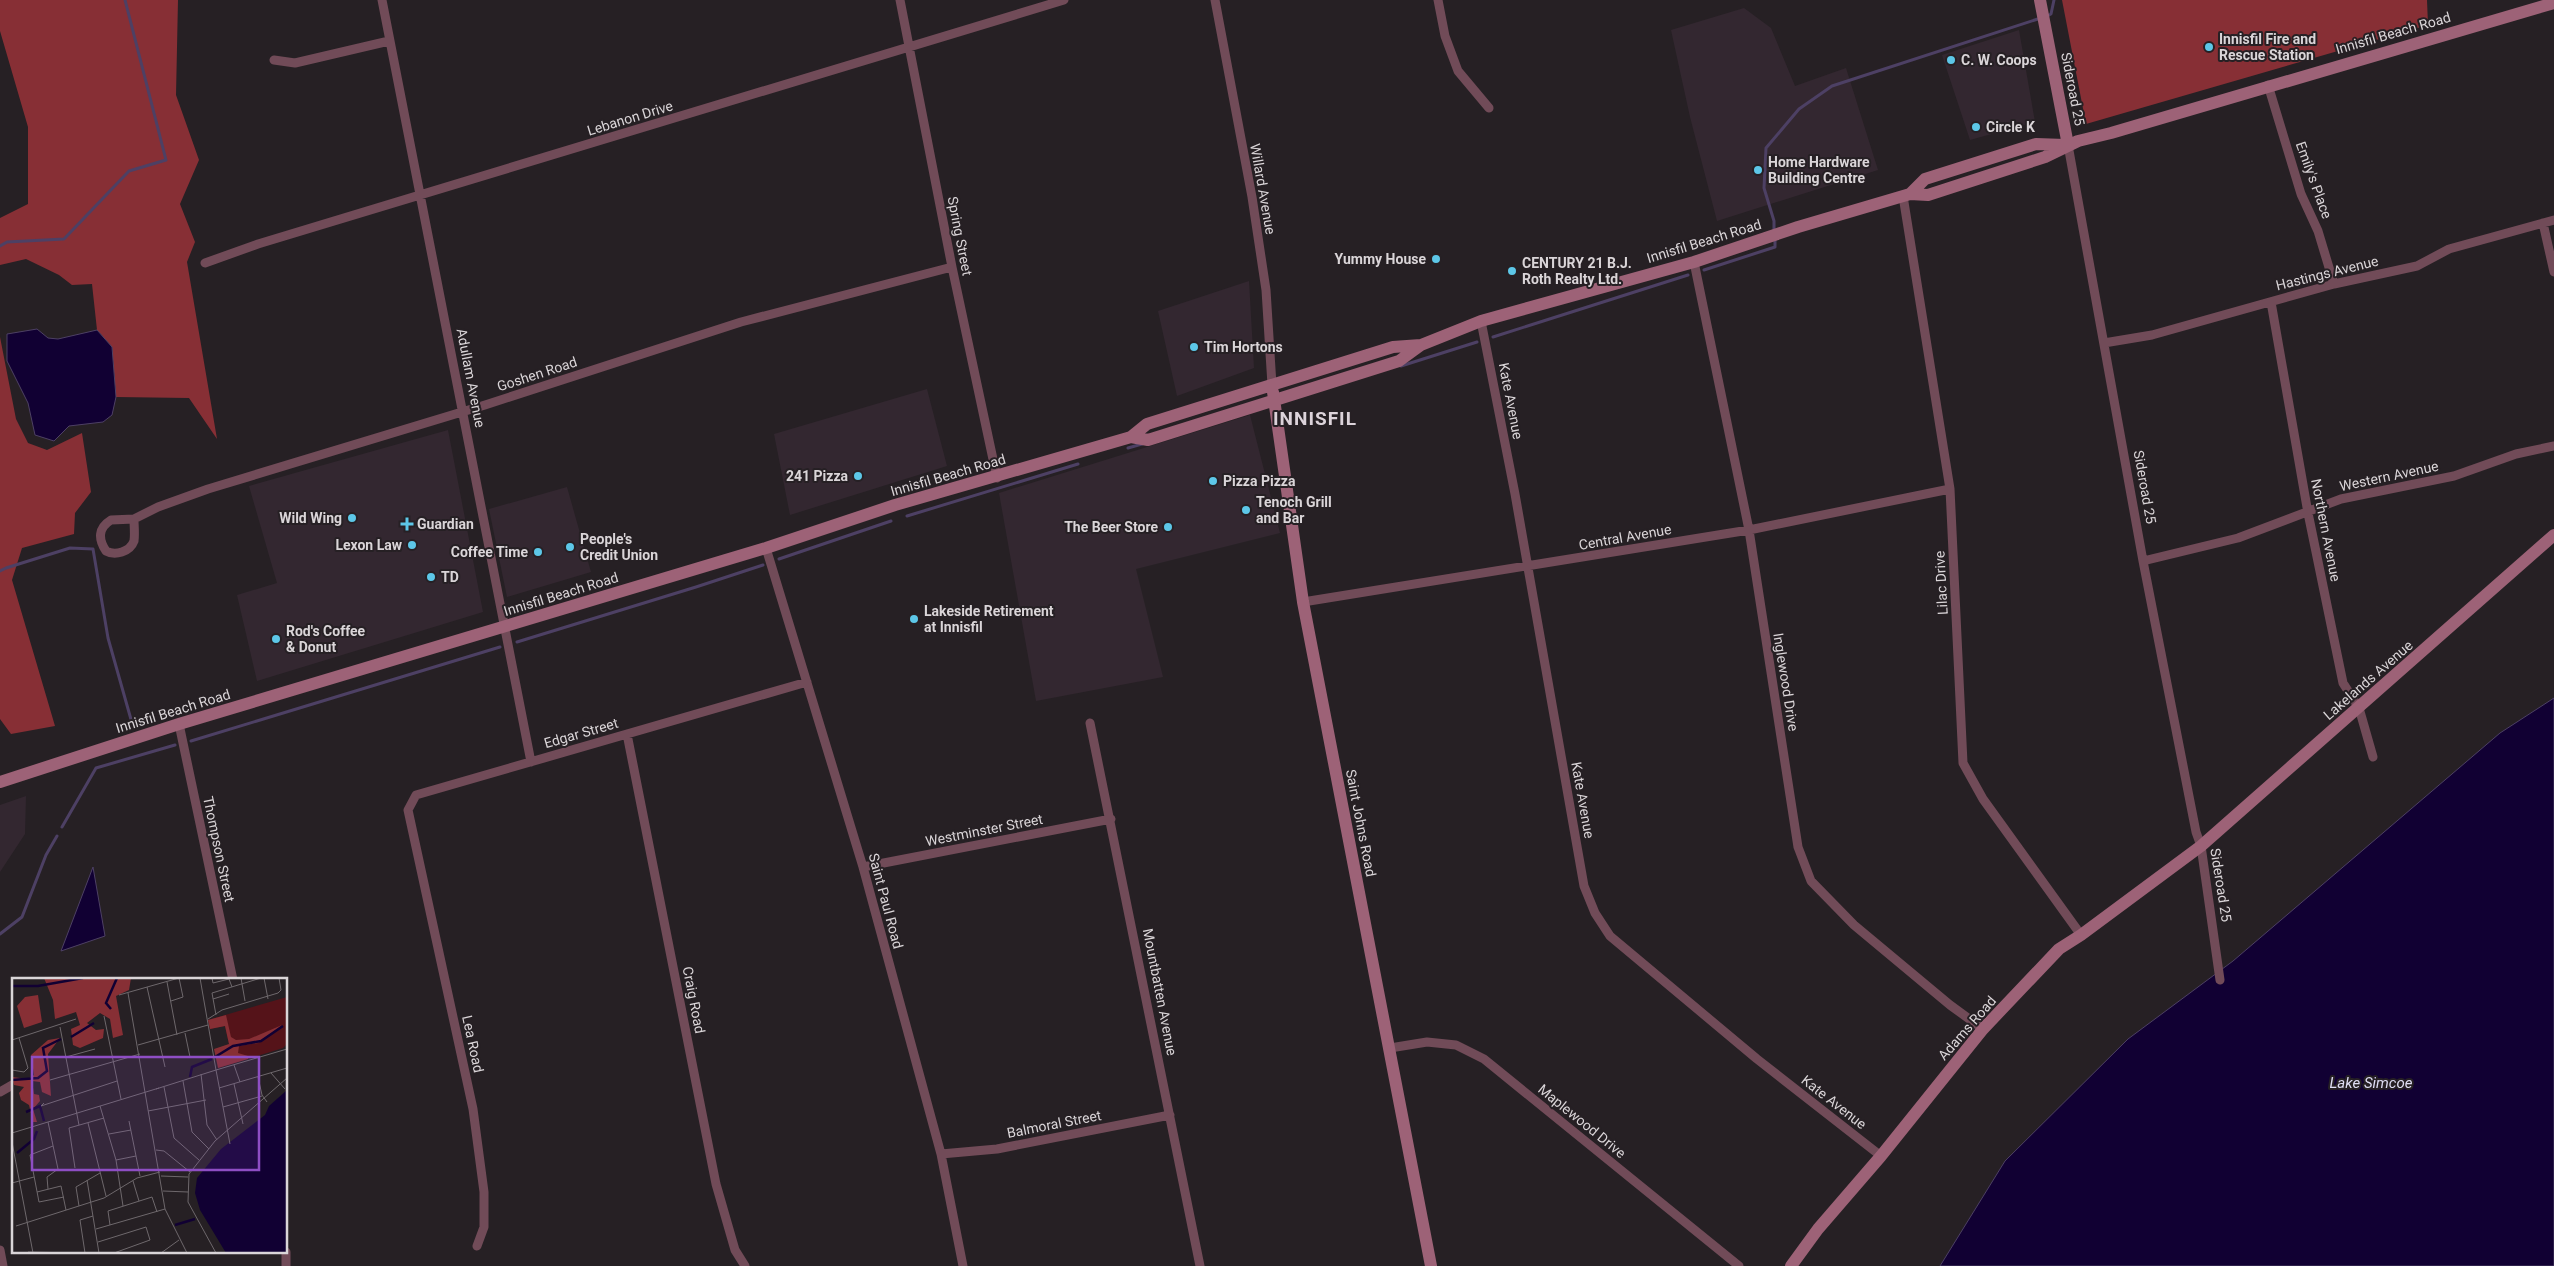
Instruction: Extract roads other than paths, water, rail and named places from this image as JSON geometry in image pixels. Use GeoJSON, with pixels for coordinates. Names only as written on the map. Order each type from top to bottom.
{"type":"FeatureCollection","features":[{"type":"Feature","properties":{"kind":"main road","name":"Sideroad 25"},"geometry":{"type":"LineString","coordinates":[[2040,0],[2068,145]]}},
{"type":"Feature","properties":{"kind":"main road","name":"Innisfil Beach Road"},"geometry":{"type":"LineString","coordinates":[[1131,437],[1148,440],[1398,361],[1421,345],[1482,321],[1694,262],[1798,227],[1907,195],[1925,180],[2036,144],[2068,145],[2268,85],[2554,3]]}},
{"type":"Feature","properties":{"kind":"main road","name":"Innisfil Beach Road"},"geometry":{"type":"LineString","coordinates":[[0,782],[179,724],[766,548],[896,506],[997,478],[1131,437],[1147,424],[1393,347],[1421,345]]}},
{"type":"Feature","properties":{"kind":"main road","name":"Saint Johns Road"},"geometry":{"type":"LineString","coordinates":[[1272,385],[1304,602],[1431,1266]]}},
{"type":"Feature","properties":{"kind":"main road","name":"Lakelands Avenue"},"geometry":{"type":"LineString","coordinates":[[2201,846],[2554,535]]}},
{"type":"Feature","properties":{"kind":"main road","name":"Adams Road"},"geometry":{"type":"LineString","coordinates":[[1791,1266],[1818,1229],[1881,1156],[1983,1029],[2059,949],[2081,935],[2201,846]]}},
{"type":"Feature","properties":{"kind":"street","name":"Adullam Avenue"},"geometry":{"type":"LineString","coordinates":[[382,0],[422,196],[531,762]]}},
{"type":"Feature","properties":{"kind":"street","name":"Spring Street"},"geometry":{"type":"LineString","coordinates":[[900,0],[952,267],[997,478]]}},
{"type":"Feature","properties":{"kind":"street","name":"Lebanon Drive"},"geometry":{"type":"LineString","coordinates":[[205,263],[258,244],[422,196],[1064,0]]}},
{"type":"Feature","properties":{"kind":"street","name":"Willard Avenue"},"geometry":{"type":"LineString","coordinates":[[1214,0],[1266,290],[1272,385]]}},
{"type":"Feature","properties":{"kind":"street"},"geometry":{"type":"LineString","coordinates":[[1438,0],[1445,36],[1458,71],[1489,108]]}},
{"type":"Feature","properties":{"kind":"street"},"geometry":{"type":"LineString","coordinates":[[274,60],[295,63],[389,41]]}},
{"type":"Feature","properties":{"kind":"street","name":"Emily's Place"},"geometry":{"type":"LineString","coordinates":[[2268,85],[2301,194],[2318,231],[2334,284]]}},
{"type":"Feature","properties":{"kind":"street","name":"Sideroad 25"},"geometry":{"type":"LineString","coordinates":[[2068,145],[2143,561],[2196,832],[2201,846],[2220,980]]}},
{"type":"Feature","properties":{"kind":"street","name":"Lilac Drive"},"geometry":{"type":"LineString","coordinates":[[1907,195],[1950,489],[1964,763],[1983,799],[2081,935]]}},
{"type":"Feature","properties":{"kind":"street","name":"Hastings Avenue"},"geometry":{"type":"LineString","coordinates":[[2104,343],[2152,335],[2334,284],[2417,266],[2449,249],[2554,220]]}},
{"type":"Feature","properties":{"kind":"street"},"geometry":{"type":"LineString","coordinates":[[2543,223],[2554,272]]}},
{"type":"Feature","properties":{"kind":"street","name":"Inglewood Drive"},"geometry":{"type":"LineString","coordinates":[[1694,262],[1749,530],[1798,847],[1812,881],[1854,925],[1950,1005],[1983,1029]]}},
{"type":"Feature","properties":{"kind":"street","name":"Goshen Road"},"geometry":{"type":"LineString","coordinates":[[134,519],[134,542],[128,549],[118,554],[106,551],[100,541],[101,530],[106,524],[118,519],[134,519],[158,507],[208,489],[464,412],[741,322],[952,267]]}},
{"type":"Feature","properties":{"kind":"street","name":"Northern Avenue"},"geometry":{"type":"LineString","coordinates":[[2272,302],[2308,512],[2344,683],[2358,708],[2373,757]]}},
{"type":"Feature","properties":{"kind":"street","name":"Kate Avenue"},"geometry":{"type":"LineString","coordinates":[[1482,321],[1515,494],[1584,886],[1594,912],[1610,936],[1757,1059],[1881,1156]]}},
{"type":"Feature","properties":{"kind":"street","name":"Western Avenue"},"geometry":{"type":"LineString","coordinates":[[2143,561],[2238,538],[2341,499],[2454,476],[2516,454],[2554,446]]}},
{"type":"Feature","properties":{"kind":"street","name":"Central Avenue"},"geometry":{"type":"LineString","coordinates":[[1304,602],[1527,568],[1749,530],[1950,489]]}},
{"type":"Feature","properties":{"kind":"street","name":"Saint Paul Road"},"geometry":{"type":"LineString","coordinates":[[766,548],[863,867],[941,1154],[963,1266]]}},
{"type":"Feature","properties":{"kind":"street","name":"Edgar Street"},"geometry":{"type":"LineString","coordinates":[[418,848],[408,810],[416,796],[807,682]]}},
{"type":"Feature","properties":{"kind":"street","name":"Mountbatten Avenue"},"geometry":{"type":"LineString","coordinates":[[1090,723],[1111,819],[1200,1266]]}},
{"type":"Feature","properties":{"kind":"street","name":"Thompson Street"},"geometry":{"type":"LineString","coordinates":[[179,724],[232,978]]}},
{"type":"Feature","properties":{"kind":"street","name":"Craig Road"},"geometry":{"type":"LineString","coordinates":[[627,734],[716,1184],[735,1250],[745,1266]]}},
{"type":"Feature","properties":{"kind":"street","name":"Westminster Street"},"geometry":{"type":"LineString","coordinates":[[863,867],[1111,819]]}},
{"type":"Feature","properties":{"kind":"street","name":"Lea Road"},"geometry":{"type":"LineString","coordinates":[[418,848],[473,1109],[484,1192],[484,1227],[477,1246]]}},
{"type":"Feature","properties":{"kind":"street","name":"Maplewood Drive"},"geometry":{"type":"LineString","coordinates":[[1390,1048],[1427,1042],[1456,1044],[1484,1059],[1739,1266]]}},
{"type":"Feature","properties":{"kind":"street"},"geometry":{"type":"LineString","coordinates":[[0,1092],[12,1085]]}},
{"type":"Feature","properties":{"kind":"street","name":"Balmoral Street"},"geometry":{"type":"LineString","coordinates":[[941,1154],[997,1149],[1170,1115]]}},
{"type":"Feature","properties":{"kind":"street"},"geometry":{"type":"LineString","coordinates":[[0,1250],[3,1266]]}},
{"type":"Feature","properties":{"kind":"water"},"geometry":{"type":"Polygon","coordinates":[[[37,329],[48,338],[58,339],[97,330],[112,347],[116,397],[112,415],[103,422],[69,426],[54,441],[35,435],[28,403],[7,361],[7,334],[37,329]]]}},
{"type":"Feature","properties":{"kind":"water","name":"Lake Simcoe"},"geometry":{"type":"Polygon","coordinates":[[[2554,698],[2554,1266],[1940,1266],[2005,1161],[2128,1039],[2233,961],[2500,733],[2554,698]]]}},
{"type":"Feature","properties":{"kind":"water"},"geometry":{"type":"Polygon","coordinates":[[[93,867],[105,936],[61,951],[93,867]]]}},
{"type":"Feature","properties":{"kind":"waterway"},"geometry":{"type":"LineString","coordinates":[[0,246],[7,242],[64,239],[129,171],[166,160],[125,0]]}},
{"type":"Feature","properties":{"kind":"waterway"},"geometry":{"type":"LineString","coordinates":[[2047,16],[2051,14],[2054,0]]}},
{"type":"Feature","properties":{"kind":"waterway"},"geometry":{"type":"LineString","coordinates":[[1774,231],[1774,221],[1764,188],[1766,148],[1799,109],[1832,86],[2041,18]]}},
{"type":"Feature","properties":{"kind":"waterway"},"geometry":{"type":"LineString","coordinates":[[1704,270],[1775,247],[1775,238]]}},
{"type":"Feature","properties":{"kind":"waterway"},"geometry":{"type":"LineString","coordinates":[[1493,337],[1688,275]]}},
{"type":"Feature","properties":{"kind":"waterway"},"geometry":{"type":"LineString","coordinates":[[1401,366],[1477,342]]}},
{"type":"Feature","properties":{"kind":"waterway"},"geometry":{"type":"LineString","coordinates":[[1128,448],[1142,444]]}},
{"type":"Feature","properties":{"kind":"waterway"},"geometry":{"type":"LineString","coordinates":[[907,516],[1078,464]]}},
{"type":"Feature","properties":{"kind":"waterway"},"geometry":{"type":"LineString","coordinates":[[779,559],[891,521]]}},
{"type":"Feature","properties":{"kind":"waterway"},"geometry":{"type":"LineString","coordinates":[[0,571],[70,548],[93,549],[108,638],[132,723]]}},
{"type":"Feature","properties":{"kind":"waterway"},"geometry":{"type":"LineString","coordinates":[[517,642],[763,565]]}},
{"type":"Feature","properties":{"kind":"waterway"},"geometry":{"type":"LineString","coordinates":[[191,741],[500,647]]}},
{"type":"Feature","properties":{"kind":"waterway"},"geometry":{"type":"LineString","coordinates":[[62,827],[96,768],[175,745]]}},
{"type":"Feature","properties":{"kind":"waterway"},"geometry":{"type":"LineString","coordinates":[[0,934],[22,917],[46,855],[57,836]]}},
{"type":"Feature","properties":{"kind":"place","name":"Innisfil Fire and Rescue Station"},"geometry":{"type":"Point","coordinates":[2209,47]}},
{"type":"Feature","properties":{"kind":"place","name":"C. W. Coops"},"geometry":{"type":"Point","coordinates":[1951,60]}},
{"type":"Feature","properties":{"kind":"place","name":"Circle K"},"geometry":{"type":"Point","coordinates":[1976,127]}},
{"type":"Feature","properties":{"kind":"place","name":"Home Hardware Building Centre"},"geometry":{"type":"Point","coordinates":[1758,170]}},
{"type":"Feature","properties":{"kind":"place","name":"Yummy House"},"geometry":{"type":"Point","coordinates":[1436,259]}},
{"type":"Feature","properties":{"kind":"place","name":"CENTURY 21 B.J. Roth Realty Ltd."},"geometry":{"type":"Point","coordinates":[1512,271]}},
{"type":"Feature","properties":{"kind":"place","name":"Tim Hortons"},"geometry":{"type":"Point","coordinates":[1194,347]}},
{"type":"Feature","properties":{"kind":"place","name":"241 Pizza"},"geometry":{"type":"Point","coordinates":[858,476]}},
{"type":"Feature","properties":{"kind":"place","name":"Pizza Pizza"},"geometry":{"type":"Point","coordinates":[1213,481]}},
{"type":"Feature","properties":{"kind":"place","name":"Tenoch Grill and Bar"},"geometry":{"type":"Point","coordinates":[1246,510]}},
{"type":"Feature","properties":{"kind":"place","name":"Wild Wing"},"geometry":{"type":"Point","coordinates":[352,518]}},
{"type":"Feature","properties":{"kind":"place","name":"Guardian"},"geometry":{"type":"Point","coordinates":[407,524]}},
{"type":"Feature","properties":{"kind":"place","name":"The Beer Store"},"geometry":{"type":"Point","coordinates":[1168,527]}},
{"type":"Feature","properties":{"kind":"place","name":"Lexon Law"},"geometry":{"type":"Point","coordinates":[412,545]}},
{"type":"Feature","properties":{"kind":"place","name":"People's Credit Union"},"geometry":{"type":"Point","coordinates":[570,547]}},
{"type":"Feature","properties":{"kind":"place","name":"Coffee Time"},"geometry":{"type":"Point","coordinates":[538,552]}},
{"type":"Feature","properties":{"kind":"place","name":"TD"},"geometry":{"type":"Point","coordinates":[431,577]}},
{"type":"Feature","properties":{"kind":"place","name":"Lakeside Retirement at Innisfil"},"geometry":{"type":"Point","coordinates":[914,619]}},
{"type":"Feature","properties":{"kind":"place","name":"Rod's Coffee & Donut"},"geometry":{"type":"Point","coordinates":[276,639]}},
{"type":"Feature","properties":{"kind":"district","name":"INNISFIL"},"geometry":{"type":"Point","coordinates":[1315,418]}}]}
